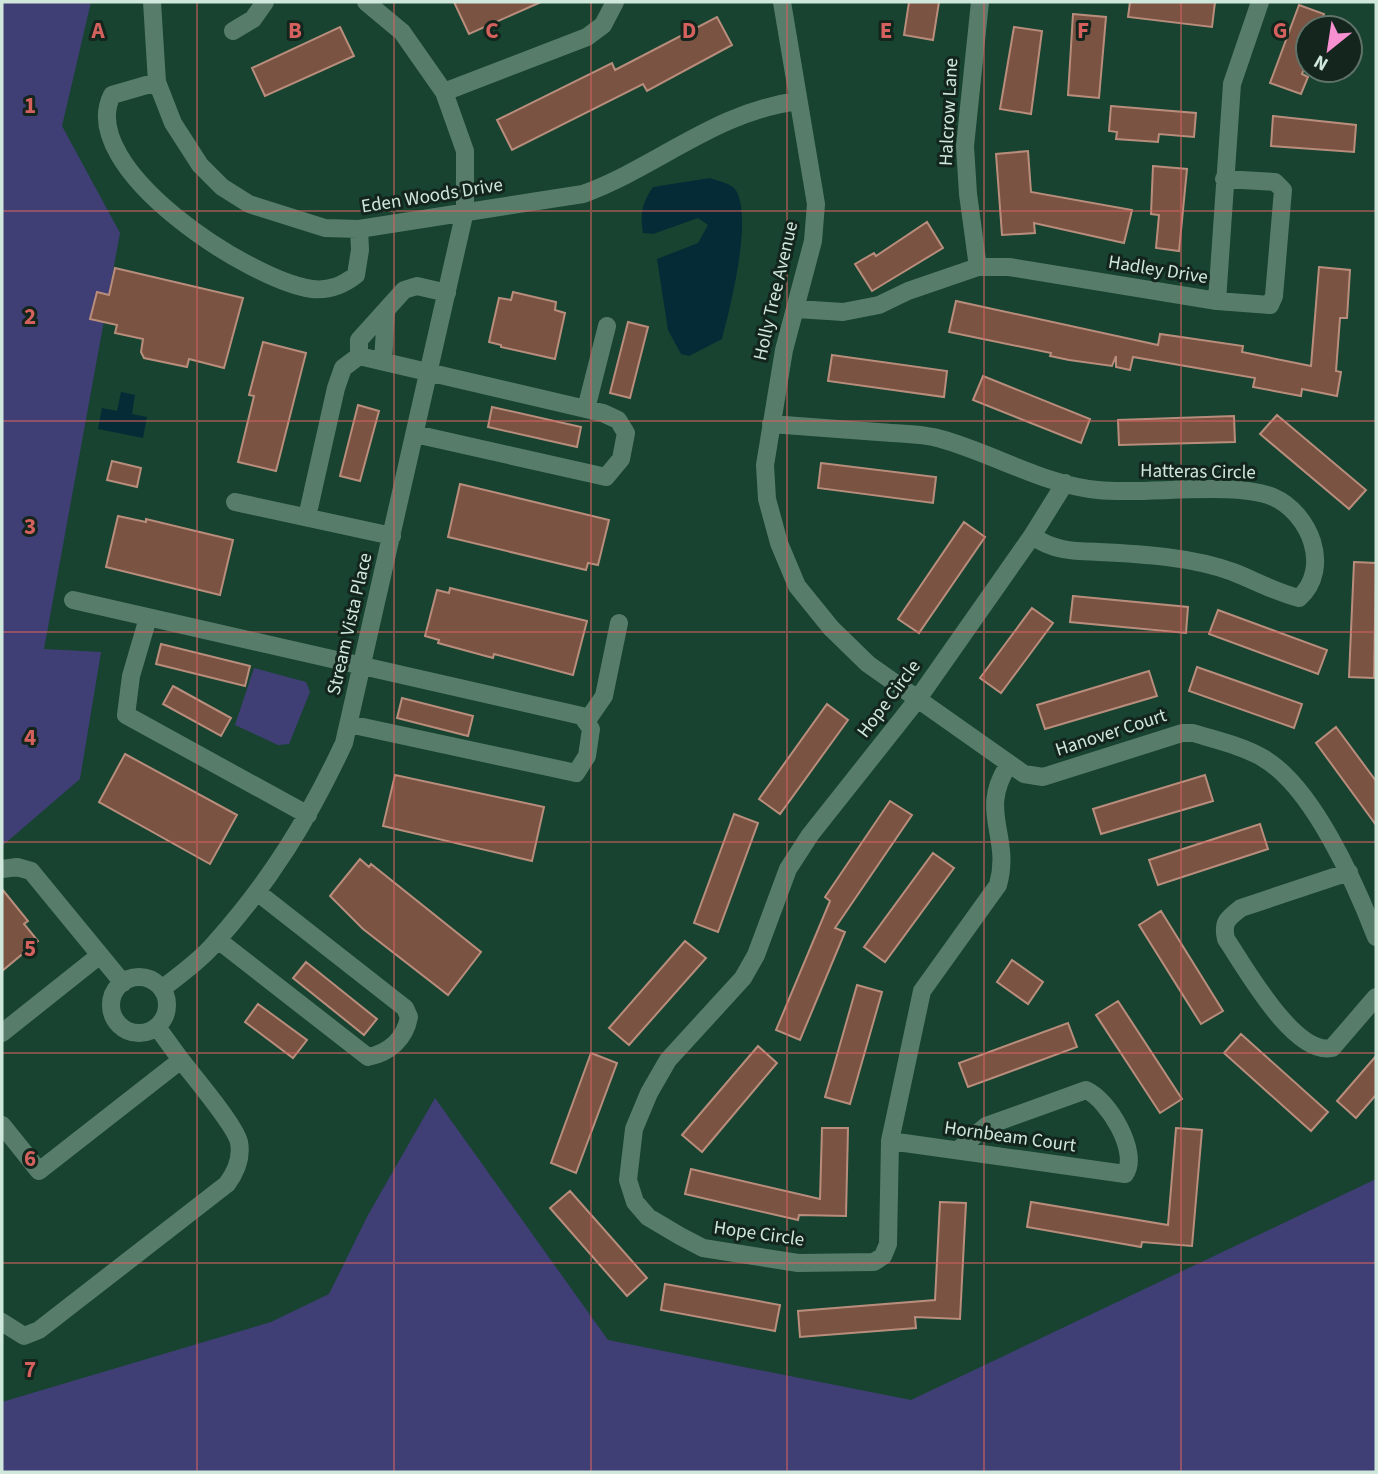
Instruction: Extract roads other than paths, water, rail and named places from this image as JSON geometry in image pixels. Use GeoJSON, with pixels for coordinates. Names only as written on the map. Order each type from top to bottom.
{"type":"FeatureCollection","features":[{"type":"Feature","properties":{"kind":"street","name":"Eden Woods Drive"},"geometry":{"type":"LineString","coordinates":[[152,2],[157,82],[173,123],[189,151],[222,187],[249,204],[280,216],[326,228],[359,229],[583,194],[606,186],[723,121],[765,107],[798,101]]}},
{"type":"Feature","properties":{"kind":"street"},"geometry":{"type":"LineString","coordinates":[[233,31],[253,19],[265,2]]}},
{"type":"Feature","properties":{"kind":"street","name":"Stream Vista Place"},"geometry":{"type":"LineString","coordinates":[[162,989],[218,940],[275,870],[308,815],[344,743],[466,211],[465,151],[444,92],[402,32],[366,2]]}},
{"type":"Feature","properties":{"kind":"street"},"geometry":{"type":"LineString","coordinates":[[444,92],[587,37],[603,25],[615,2]]}},
{"type":"Feature","properties":{"kind":"street","name":"Holly Tree Avenue"},"geometry":{"type":"LineString","coordinates":[[782,2],[816,204],[813,241],[784,350],[771,424],[765,465],[767,499],[797,586],[831,628],[868,664],[917,700]]}},
{"type":"Feature","properties":{"kind":"street","name":"Halcrow Lane"},"geometry":{"type":"LineString","coordinates":[[978,267],[968,194],[965,146],[979,2]]}},
{"type":"Feature","properties":{"kind":"street","name":"Hadley Drive"},"geometry":{"type":"LineString","coordinates":[[797,309],[843,312],[879,305],[908,291],[978,267],[1009,267],[1060,274],[1217,300],[1223,179],[1232,84],[1260,2]]}},
{"type":"Feature","properties":{"kind":"street"},"geometry":{"type":"LineString","coordinates":[[157,82],[112,95],[105,108],[107,128],[137,180],[171,214],[230,255],[288,282],[312,289],[336,289],[355,275],[360,250],[359,229]]}},
{"type":"Feature","properties":{"kind":"street"},"geometry":{"type":"LineString","coordinates":[[1217,300],[1270,305],[1274,296],[1283,190],[1275,183],[1223,179]]}},
{"type":"Feature","properties":{"kind":"street"},"geometry":{"type":"LineString","coordinates":[[359,356],[359,340],[404,290],[417,286],[447,293]]}},
{"type":"Feature","properties":{"kind":"street"},"geometry":{"type":"LineString","coordinates":[[383,361],[386,313]]}},
{"type":"Feature","properties":{"kind":"street"},"geometry":{"type":"LineString","coordinates":[[586,409],[607,326]]}},
{"type":"Feature","properties":{"kind":"street"},"geometry":{"type":"LineString","coordinates":[[359,356],[586,409],[618,420],[626,433],[621,459],[606,477],[415,433]]}},
{"type":"Feature","properties":{"kind":"street"},"geometry":{"type":"LineString","coordinates":[[307,517],[336,388],[343,369],[359,356]]}},
{"type":"Feature","properties":{"kind":"street","name":"Hatteras Circle"},"geometry":{"type":"LineString","coordinates":[[771,424],[938,438],[1065,483],[1095,490],[1230,491],[1271,496],[1302,523],[1311,538],[1316,555],[1312,582],[1299,598],[1275,592],[1233,572],[1195,563],[1150,555],[1075,553],[1049,547],[1032,536]]}},
{"type":"Feature","properties":{"kind":"street","name":"Hope Circle"},"geometry":{"type":"LineString","coordinates":[[1009,764],[993,795],[1003,866],[998,885],[922,991],[890,1141],[888,1244],[883,1256],[874,1262],[798,1263],[703,1248],[648,1217],[635,1202],[628,1180],[634,1129],[649,1093],[668,1060],[743,978],[756,955],[788,869],[824,817],[917,700],[1032,536],[1065,483]]}},
{"type":"Feature","properties":{"kind":"street"},"geometry":{"type":"LineString","coordinates":[[235,502],[392,536]]}},
{"type":"Feature","properties":{"kind":"street"},"geometry":{"type":"LineString","coordinates":[[73,600],[582,716],[591,729],[587,756],[576,773],[349,724]]}},
{"type":"Feature","properties":{"kind":"street"},"geometry":{"type":"LineString","coordinates":[[148,618],[131,676],[126,715],[308,815]]}},
{"type":"Feature","properties":{"kind":"street"},"geometry":{"type":"LineString","coordinates":[[586,722],[604,696],[619,623]]}},
{"type":"Feature","properties":{"kind":"street","name":"Hanover Court"},"geometry":{"type":"LineString","coordinates":[[917,700],[1009,764],[1031,776],[1043,776],[1182,733],[1193,733],[1230,744],[1264,758],[1293,786],[1339,851],[1376,937]]}},
{"type":"Feature","properties":{"kind":"street"},"geometry":{"type":"LineString","coordinates":[[2,869],[17,867],[31,871],[123,983]]}},
{"type":"Feature","properties":{"kind":"street"},"geometry":{"type":"LineString","coordinates":[[1349,872],[1241,908],[1227,919],[1223,927],[1226,939],[1270,1006],[1310,1045],[1321,1050],[1332,1048],[1376,997]]}},
{"type":"Feature","properties":{"kind":"street"},"geometry":{"type":"LineString","coordinates":[[218,940],[368,1057],[382,1054],[402,1036],[409,1017],[405,1008],[257,892]]}},
{"type":"Feature","properties":{"kind":"street"},"geometry":{"type":"LineString","coordinates":[[2,1033],[100,955]]}},
{"type":"Feature","properties":{"kind":"street"},"geometry":{"type":"LineString","coordinates":[[142,978],[162,989],[166,1013],[157,1027],[149,1031],[131,1032],[117,1022],[113,1014],[113,997],[123,983],[142,978]]}},
{"type":"Feature","properties":{"kind":"street"},"geometry":{"type":"LineString","coordinates":[[2,1322],[24,1336],[39,1330],[227,1184],[234,1174],[239,1158],[238,1138],[157,1027]]}},
{"type":"Feature","properties":{"kind":"street"},"geometry":{"type":"LineString","coordinates":[[2,1125],[39,1171],[181,1060]]}},
{"type":"Feature","properties":{"kind":"street","name":"Hornbeam Court"},"geometry":{"type":"LineString","coordinates":[[890,1141],[1125,1174],[1129,1168],[1130,1149],[1102,1100],[1086,1090],[1061,1096],[986,1126],[958,1150]]}},
{"type":"Feature","properties":{"kind":"water"},"geometry":{"type":"Polygon","coordinates":[[[710,178],[735,189],[740,202],[742,219],[739,262],[722,339],[689,356],[681,354],[668,330],[657,259],[698,243],[708,225],[698,218],[653,234],[643,233],[642,214],[646,198],[653,187],[710,178]]]}},
{"type":"Feature","properties":{"kind":"water"},"geometry":{"type":"Polygon","coordinates":[[[121,392],[135,395],[132,414],[147,417],[143,438],[98,429],[102,408],[117,411],[121,392]]]}}]}
